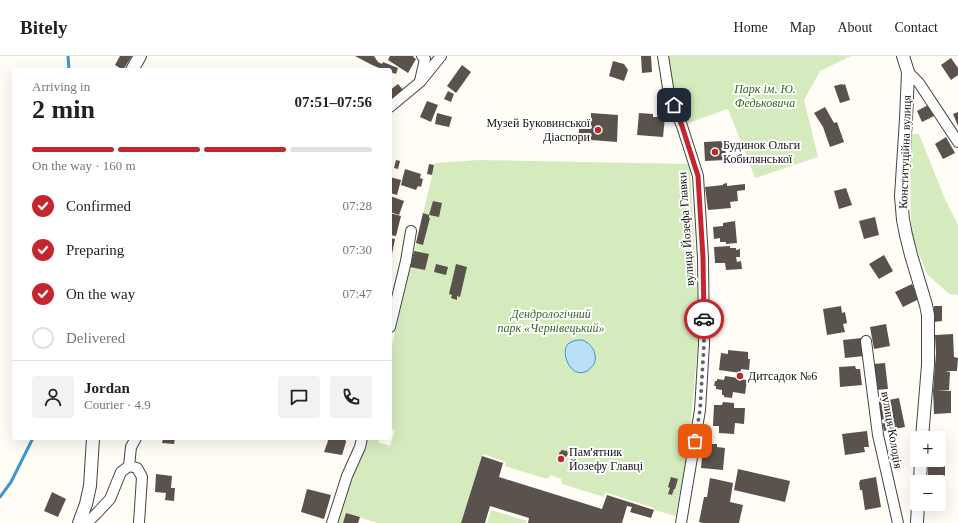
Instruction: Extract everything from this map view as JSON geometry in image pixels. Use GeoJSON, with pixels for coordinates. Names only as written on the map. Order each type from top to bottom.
{"type":"FeatureCollection","features":[{"type":"Feature","properties":{"kind":"street"},"geometry":{"type":"LineString","coordinates":[[133,68],[140,56]]}},
{"type":"Feature","properties":{"kind":"street"},"geometry":{"type":"LineString","coordinates":[[420,82],[425,59],[422,56]]}},
{"type":"Feature","properties":{"kind":"street"},"geometry":{"type":"LineString","coordinates":[[392,105],[420,82],[441,56]]}},
{"type":"Feature","properties":{"kind":"street","name":"вулиця Йозефа Главки"},"geometry":{"type":"LineString","coordinates":[[663,56],[669,94],[682,126],[698,176],[703,258],[704,344],[700,410],[681,523]]}},
{"type":"Feature","properties":{"kind":"street","name":"Конституційна вулиця"},"geometry":{"type":"LineString","coordinates":[[903,56],[908,72],[901,196],[903,220],[928,315],[928,365],[923,431]]}},
{"type":"Feature","properties":{"kind":"street"},"geometry":{"type":"LineString","coordinates":[[908,72],[919,83],[958,142]]}},
{"type":"Feature","properties":{"kind":"street"},"geometry":{"type":"LineString","coordinates":[[392,318],[404,267],[410,231]]}},
{"type":"Feature","properties":{"kind":"street","name":"вулиця Колодія"},"geometry":{"type":"LineString","coordinates":[[866,341],[878,435],[898,523]]}},
{"type":"Feature","properties":{"kind":"street"},"geometry":{"type":"LineString","coordinates":[[79,523],[86,504],[90,486],[93,440]]}},
{"type":"Feature","properties":{"kind":"street"},"geometry":{"type":"LineString","coordinates":[[87,523],[110,499],[121,472],[129,466],[131,447],[135,440]]}},
{"type":"Feature","properties":{"kind":"street"},"geometry":{"type":"LineString","coordinates":[[332,523],[359,441]]}},
{"type":"Feature","properties":{"kind":"street"},"geometry":{"type":"LineString","coordinates":[[129,466],[137,468],[142,477],[139,523]]}},
{"type":"Feature","properties":{"kind":"street"},"geometry":{"type":"LineString","coordinates":[[917,523],[918,511]]}},
{"type":"Feature","properties":{"kind":"green space","name":"Парк ім. Ю. Федьковича"},"geometry":{"type":"Polygon","coordinates":[[[667,56],[851,56],[820,71],[804,100],[818,157],[755,178],[728,109],[685,124],[673,94],[667,56]]]}},
{"type":"Feature","properties":{"kind":"green space"},"geometry":{"type":"Polygon","coordinates":[[[910,134],[919,134],[945,199],[958,225],[958,295],[949,294],[927,274],[911,234],[910,134]]]}},
{"type":"Feature","properties":{"kind":"green space","name":"Дендрологічний парк «Чернівецький»"},"geometry":{"type":"Polygon","coordinates":[[[479,160],[690,164],[699,330],[688,454],[676,516],[654,510],[654,508],[605,492],[604,497],[562,484],[561,479],[551,475],[547,479],[505,466],[506,462],[483,454],[461,523],[377,523],[346,513],[343,523],[337,523],[365,440],[378,440],[378,442],[390,446],[395,430],[392,429],[392,346],[435,163],[479,160]]]}},
{"type":"Feature","properties":{"kind":"green space"},"geometry":{"type":"Polygon","coordinates":[[[491,510],[527,521],[526,523],[487,523],[491,510]]]}},
{"type":"Feature","properties":{"kind":"water"},"geometry":{"type":"Polygon","coordinates":[[[584,340],[591,346],[595,358],[594,364],[591,368],[581,373],[576,372],[571,368],[568,364],[565,352],[568,344],[584,340]]]}},
{"type":"Feature","properties":{"kind":"building"},"geometry":{"type":"Polygon","coordinates":[[[120,56],[132,56],[124,68],[120,68],[115,65],[120,56]]]}},
{"type":"Feature","properties":{"kind":"building"},"geometry":{"type":"Polygon","coordinates":[[[355,56],[374,56],[378,62],[382,64],[383,62],[398,68],[396,74],[392,73],[392,68],[379,68],[355,56]]]}},
{"type":"Feature","properties":{"kind":"building"},"geometry":{"type":"Polygon","coordinates":[[[390,56],[414,56],[413,57],[416,59],[408,73],[388,60],[390,56]]]}},
{"type":"Feature","properties":{"kind":"building"},"geometry":{"type":"Polygon","coordinates":[[[641,56],[651,56],[652,72],[642,73],[641,56]]]}},
{"type":"Feature","properties":{"kind":"building"},"geometry":{"type":"Polygon","coordinates":[[[951,58],[958,68],[958,75],[951,80],[941,65],[951,58]]]}},
{"type":"Feature","properties":{"kind":"building"},"geometry":{"type":"Polygon","coordinates":[[[613,61],[624,64],[628,70],[624,81],[609,76],[613,61]]]}},
{"type":"Feature","properties":{"kind":"building"},"geometry":{"type":"Polygon","coordinates":[[[462,65],[471,72],[456,93],[447,86],[462,65]]]}},
{"type":"Feature","properties":{"kind":"building"},"geometry":{"type":"Polygon","coordinates":[[[398,84],[405,92],[392,102],[392,88],[398,84]]]}},
{"type":"Feature","properties":{"kind":"building"},"geometry":{"type":"Polygon","coordinates":[[[845,84],[850,100],[840,103],[834,86],[845,84]]]}},
{"type":"Feature","properties":{"kind":"building"},"geometry":{"type":"Polygon","coordinates":[[[448,91],[454,94],[451,102],[444,99],[448,91]]]}},
{"type":"Feature","properties":{"kind":"building"},"geometry":{"type":"Polygon","coordinates":[[[427,101],[438,105],[431,122],[420,117],[427,101]]]}},
{"type":"Feature","properties":{"kind":"building"},"geometry":{"type":"Polygon","coordinates":[[[930,104],[936,115],[922,122],[917,111],[930,104]]]}},
{"type":"Feature","properties":{"kind":"building"},"geometry":{"type":"Polygon","coordinates":[[[825,107],[834,123],[837,122],[844,142],[830,147],[823,127],[814,113],[825,107]]]}},
{"type":"Feature","properties":{"kind":"building"},"geometry":{"type":"Polygon","coordinates":[[[958,112],[958,126],[953,114],[958,112]]]}},
{"type":"Feature","properties":{"kind":"building"},"geometry":{"type":"Polygon","coordinates":[[[437,113],[452,117],[449,127],[435,124],[437,113]]]}},
{"type":"Feature","properties":{"kind":"building","name":"Музей Буковинської Діаспори"},"geometry":{"type":"Polygon","coordinates":[[[591,113],[618,115],[617,142],[578,139],[580,120],[591,121],[591,113]]]}},
{"type":"Feature","properties":{"kind":"building"},"geometry":{"type":"Polygon","coordinates":[[[639,113],[653,114],[653,117],[665,117],[663,137],[637,135],[639,113]]]}},
{"type":"Feature","properties":{"kind":"building"},"geometry":{"type":"Polygon","coordinates":[[[946,137],[955,153],[943,159],[935,144],[946,137]]]}},
{"type":"Feature","properties":{"kind":"building","name":"Будинок Ольги Кобилянської"},"geometry":{"type":"Polygon","coordinates":[[[723,141],[723,143],[725,143],[726,160],[705,161],[704,142],[723,141]]]}},
{"type":"Feature","properties":{"kind":"building"},"geometry":{"type":"Polygon","coordinates":[[[396,160],[400,161],[398,169],[394,168],[396,160]]]}},
{"type":"Feature","properties":{"kind":"building"},"geometry":{"type":"Polygon","coordinates":[[[429,164],[434,165],[432,175],[427,174],[429,164]]]}},
{"type":"Feature","properties":{"kind":"building"},"geometry":{"type":"Polygon","coordinates":[[[405,169],[421,174],[420,178],[423,179],[421,187],[418,186],[416,190],[401,185],[405,169]]]}},
{"type":"Feature","properties":{"kind":"building"},"geometry":{"type":"Polygon","coordinates":[[[392,178],[401,180],[397,195],[392,194],[392,178]]]}},
{"type":"Feature","properties":{"kind":"building"},"geometry":{"type":"Polygon","coordinates":[[[727,183],[727,186],[745,184],[745,190],[737,191],[738,201],[730,202],[731,208],[708,210],[705,187],[723,185],[727,183]]]}},
{"type":"Feature","properties":{"kind":"building"},"geometry":{"type":"Polygon","coordinates":[[[846,188],[852,205],[839,209],[834,191],[846,188]]]}},
{"type":"Feature","properties":{"kind":"building"},"geometry":{"type":"Polygon","coordinates":[[[392,197],[404,201],[399,215],[392,213],[392,197]]]}},
{"type":"Feature","properties":{"kind":"building"},"geometry":{"type":"Polygon","coordinates":[[[433,201],[442,203],[439,217],[429,215],[433,201]]]}},
{"type":"Feature","properties":{"kind":"building"},"geometry":{"type":"Polygon","coordinates":[[[423,213],[429,215],[430,218],[423,245],[416,243],[423,213]]]}},
{"type":"Feature","properties":{"kind":"building"},"geometry":{"type":"Polygon","coordinates":[[[392,214],[401,216],[396,236],[392,235],[392,214]]]}},
{"type":"Feature","properties":{"kind":"building"},"geometry":{"type":"Polygon","coordinates":[[[875,217],[879,235],[864,239],[859,221],[875,217]]]}},
{"type":"Feature","properties":{"kind":"building"},"geometry":{"type":"Polygon","coordinates":[[[735,221],[737,243],[726,244],[726,242],[720,242],[720,238],[714,239],[713,227],[723,226],[723,223],[735,221]]]}},
{"type":"Feature","properties":{"kind":"building"},"geometry":{"type":"Polygon","coordinates":[[[392,238],[395,239],[392,254],[392,238]]]}},
{"type":"Feature","properties":{"kind":"building"},"geometry":{"type":"Polygon","coordinates":[[[730,246],[730,248],[736,248],[736,250],[740,249],[740,257],[736,257],[737,262],[741,261],[742,269],[726,270],[725,263],[715,263],[714,247],[730,246]]]}},
{"type":"Feature","properties":{"kind":"building"},"geometry":{"type":"Polygon","coordinates":[[[414,251],[429,254],[425,270],[410,267],[414,251]]]}},
{"type":"Feature","properties":{"kind":"building"},"geometry":{"type":"Polygon","coordinates":[[[884,255],[893,271],[879,279],[869,264],[884,255]]]}},
{"type":"Feature","properties":{"kind":"building"},"geometry":{"type":"Polygon","coordinates":[[[436,264],[448,267],[446,275],[434,272],[436,264]]]}},
{"type":"Feature","properties":{"kind":"building"},"geometry":{"type":"Polygon","coordinates":[[[456,264],[467,267],[460,297],[457,296],[457,300],[451,298],[452,295],[449,294],[456,264]]]}},
{"type":"Feature","properties":{"kind":"building"},"geometry":{"type":"Polygon","coordinates":[[[912,284],[919,299],[903,307],[895,292],[912,284]]]}},
{"type":"Feature","properties":{"kind":"building"},"geometry":{"type":"Polygon","coordinates":[[[841,306],[842,313],[845,312],[847,323],[843,324],[845,332],[827,335],[823,309],[841,306]]]}},
{"type":"Feature","properties":{"kind":"building"},"geometry":{"type":"Polygon","coordinates":[[[934,306],[942,306],[942,321],[934,322],[934,306]]]}},
{"type":"Feature","properties":{"kind":"building"},"geometry":{"type":"Polygon","coordinates":[[[886,324],[890,346],[874,349],[870,327],[886,324]]]}},
{"type":"Feature","properties":{"kind":"building"},"geometry":{"type":"Polygon","coordinates":[[[953,334],[954,357],[958,358],[957,371],[945,371],[950,372],[949,390],[938,390],[951,391],[951,413],[934,414],[933,391],[936,353],[935,335],[953,334]]]}},
{"type":"Feature","properties":{"kind":"building"},"geometry":{"type":"Polygon","coordinates":[[[862,338],[864,356],[845,358],[843,340],[862,338]]]}},
{"type":"Feature","properties":{"kind":"building"},"geometry":{"type":"Polygon","coordinates":[[[728,350],[748,352],[748,359],[750,359],[749,370],[741,369],[741,373],[719,370],[721,353],[728,354],[728,350]]]}},
{"type":"Feature","properties":{"kind":"building"},"geometry":{"type":"Polygon","coordinates":[[[885,363],[888,389],[876,390],[873,364],[885,363]]]}},
{"type":"Feature","properties":{"kind":"building"},"geometry":{"type":"Polygon","coordinates":[[[855,366],[856,369],[860,369],[862,385],[840,387],[839,367],[855,366]]]}},
{"type":"Feature","properties":{"kind":"building"},"geometry":{"type":"Polygon","coordinates":[[[725,376],[747,380],[745,394],[733,392],[732,398],[724,397],[724,395],[722,395],[722,390],[716,389],[716,386],[714,386],[717,379],[724,380],[725,376]]]}},
{"type":"Feature","properties":{"kind":"building"},"geometry":{"type":"Polygon","coordinates":[[[899,398],[905,427],[884,431],[878,402],[899,398]]]}},
{"type":"Feature","properties":{"kind":"building"},"geometry":{"type":"Polygon","coordinates":[[[723,402],[734,403],[734,408],[745,408],[744,424],[735,423],[734,434],[719,433],[719,426],[713,426],[714,405],[722,405],[723,402]]]}},
{"type":"Feature","properties":{"kind":"building"},"geometry":{"type":"Polygon","coordinates":[[[867,431],[869,447],[864,447],[865,452],[845,455],[842,434],[867,431]]]}},
{"type":"Feature","properties":{"kind":"building"},"geometry":{"type":"Polygon","coordinates":[[[163,440],[175,440],[174,444],[162,443],[163,440]]]}},
{"type":"Feature","properties":{"kind":"building"},"geometry":{"type":"Polygon","coordinates":[[[346,440],[342,455],[324,452],[328,441],[346,440]]]}},
{"type":"Feature","properties":{"kind":"building"},"geometry":{"type":"Polygon","coordinates":[[[710,444],[717,444],[717,447],[725,448],[723,470],[701,468],[703,446],[710,446],[710,444]]]}},
{"type":"Feature","properties":{"kind":"building"},"geometry":{"type":"Polygon","coordinates":[[[562,450],[567,451],[568,455],[564,458],[560,457],[559,453],[562,450]]]}},
{"type":"Feature","properties":{"kind":"building"},"geometry":{"type":"Polygon","coordinates":[[[482,456],[503,463],[499,477],[602,509],[607,495],[654,510],[651,518],[630,512],[632,507],[627,506],[622,523],[528,523],[529,518],[490,506],[485,523],[461,523],[482,456]]]}},
{"type":"Feature","properties":{"kind":"building"},"geometry":{"type":"Polygon","coordinates":[[[928,467],[945,467],[945,475],[928,475],[928,467]]]}},
{"type":"Feature","properties":{"kind":"building"},"geometry":{"type":"Polygon","coordinates":[[[738,469],[790,481],[785,502],[734,490],[738,469]]]}},
{"type":"Feature","properties":{"kind":"building"},"geometry":{"type":"Polygon","coordinates":[[[156,474],[172,476],[171,488],[175,488],[174,501],[165,500],[166,493],[155,492],[156,474]]]}},
{"type":"Feature","properties":{"kind":"building"},"geometry":{"type":"Polygon","coordinates":[[[671,477],[678,479],[672,495],[668,494],[670,488],[668,487],[671,477]]]}},
{"type":"Feature","properties":{"kind":"building"},"geometry":{"type":"Polygon","coordinates":[[[876,477],[881,507],[865,510],[862,490],[860,490],[859,482],[860,480],[876,477]]]}},
{"type":"Feature","properties":{"kind":"building"},"geometry":{"type":"Polygon","coordinates":[[[710,478],[733,483],[730,502],[743,505],[739,523],[699,522],[704,497],[707,497],[710,478]]]}},
{"type":"Feature","properties":{"kind":"building"},"geometry":{"type":"Polygon","coordinates":[[[307,489],[331,495],[324,519],[301,512],[307,489]]]}},
{"type":"Feature","properties":{"kind":"building"},"geometry":{"type":"Polygon","coordinates":[[[52,492],[66,499],[58,517],[44,511],[52,492]]]}},
{"type":"Feature","properties":{"kind":"building"},"geometry":{"type":"Polygon","coordinates":[[[346,513],[360,517],[358,523],[343,523],[346,513]]]}},
{"type":"Feature","properties":{"kind":"waterway"},"geometry":{"type":"LineString","coordinates":[[68,56],[69,68]]}},
{"type":"Feature","properties":{"kind":"waterway"},"geometry":{"type":"LineString","coordinates":[[0,497],[11,482],[32,440]]}},
{"type":"Feature","properties":{"kind":"way so far"},"geometry":{"type":"LineString","coordinates":[[695,441],[700,410],[704,319]]}},
{"type":"Feature","properties":{"kind":"place","name":"Музей Буковинської Діаспори"},"geometry":{"type":"Point","coordinates":[598,130]}},
{"type":"Feature","properties":{"kind":"place","name":"Будинок Ольги Кобилянської"},"geometry":{"type":"Point","coordinates":[715,152]}},
{"type":"Feature","properties":{"kind":"place","name":"Дитсадок №6"},"geometry":{"type":"Point","coordinates":[740,376]}},
{"type":"Feature","properties":{"kind":"place","name":"Пам'ятник Йозефу Главці"},"geometry":{"type":"Point","coordinates":[561,459]}},
{"type":"Feature","properties":{"kind":"route"},"geometry":{"type":"LineString","coordinates":[[674,105],[698,176],[703,258],[704,319]]}}]}
